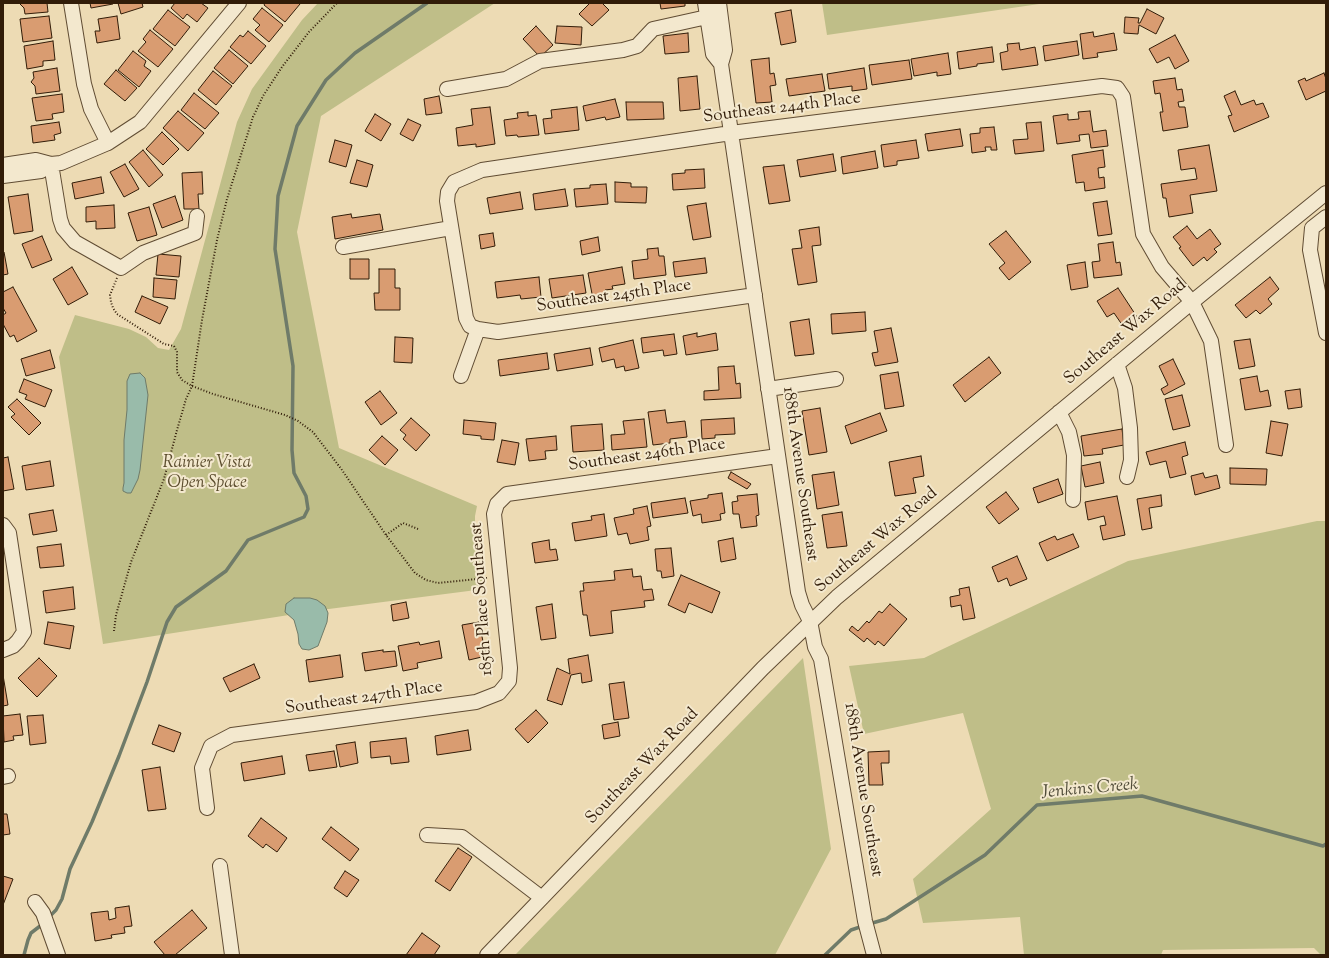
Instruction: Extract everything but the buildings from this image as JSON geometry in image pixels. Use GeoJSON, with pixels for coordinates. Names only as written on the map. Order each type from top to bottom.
{"type":"FeatureCollection","features":[{"type":"Feature","properties":{"kind":"street"},"geometry":{"type":"LineString","coordinates":[[70,3],[84,84],[91,109],[108,143]]}},
{"type":"Feature","properties":{"kind":"street"},"geometry":{"type":"LineString","coordinates":[[3,165],[36,160],[51,164],[61,163],[108,143],[140,122],[239,3]]}},
{"type":"Feature","properties":{"kind":"street","name":"188th Avenue Southeast"},"geometry":{"type":"LineString","coordinates":[[705,3],[713,54],[721,64]]}},
{"type":"Feature","properties":{"kind":"street","name":"188th Avenue Southeast"},"geometry":{"type":"LineString","coordinates":[[719,3],[725,50],[721,64],[798,592],[802,605],[810,621],[815,647],[822,658],[866,925],[874,955]]}},
{"type":"Feature","properties":{"kind":"street"},"geometry":{"type":"LineString","coordinates":[[447,88],[506,79],[540,60],[623,50],[637,46],[653,29],[707,17]]}},
{"type":"Feature","properties":{"kind":"street","name":"Southeast 244th Place"},"geometry":{"type":"LineString","coordinates":[[451,228],[447,201],[448,192],[454,182],[482,170],[731,133],[1102,86],[1117,88],[1122,97],[1143,234],[1162,267],[1192,302]]}},
{"type":"Feature","properties":{"kind":"street"},"geometry":{"type":"LineString","coordinates":[[3,176],[41,171],[51,164]]}},
{"type":"Feature","properties":{"kind":"street"},"geometry":{"type":"LineString","coordinates":[[51,164],[60,219],[63,228],[75,242],[121,268],[143,253],[195,233],[197,216]]}},
{"type":"Feature","properties":{"kind":"street","name":"Southeast Wax Road"},"geometry":{"type":"LineString","coordinates":[[487,955],[810,621],[1059,412],[1326,193]]}},
{"type":"Feature","properties":{"kind":"street"},"geometry":{"type":"LineString","coordinates":[[1326,217],[1312,228],[1310,250],[1326,333]]}},
{"type":"Feature","properties":{"kind":"street"},"geometry":{"type":"LineString","coordinates":[[343,246],[451,228],[466,318],[470,326],[478,329],[461,376]]}},
{"type":"Feature","properties":{"kind":"street","name":"Southeast 245th Place"},"geometry":{"type":"LineString","coordinates":[[478,329],[498,332],[755,295]]}},
{"type":"Feature","properties":{"kind":"street"},"geometry":{"type":"LineString","coordinates":[[1192,302],[1211,341],[1226,445]]}},
{"type":"Feature","properties":{"kind":"street"},"geometry":{"type":"LineString","coordinates":[[1117,364],[1125,388],[1130,428],[1131,460],[1127,477]]}},
{"type":"Feature","properties":{"kind":"street"},"geometry":{"type":"LineString","coordinates":[[768,389],[836,379]]}},
{"type":"Feature","properties":{"kind":"street"},"geometry":{"type":"LineString","coordinates":[[1059,412],[1069,432],[1074,455],[1073,500]]}},
{"type":"Feature","properties":{"kind":"street","name":"Southeast 246th Place"},"geometry":{"type":"LineString","coordinates":[[521,492],[778,456]]}},
{"type":"Feature","properties":{"kind":"street","name":"185th Place Southeast"},"geometry":{"type":"LineString","coordinates":[[499,693],[509,681],[510,668],[494,514],[497,504],[507,494],[521,492]]}},
{"type":"Feature","properties":{"kind":"street"},"geometry":{"type":"LineString","coordinates":[[3,525],[9,532],[24,632],[13,646],[3,650]]}},
{"type":"Feature","properties":{"kind":"street","name":"Southeast 247th Place"},"geometry":{"type":"LineString","coordinates":[[207,808],[202,768],[211,746],[232,734],[476,702],[499,693]]}},
{"type":"Feature","properties":{"kind":"street"},"geometry":{"type":"LineString","coordinates":[[427,835],[462,837],[542,898]]}},
{"type":"Feature","properties":{"kind":"street"},"geometry":{"type":"LineString","coordinates":[[220,866],[232,955]]}},
{"type":"Feature","properties":{"kind":"street"},"geometry":{"type":"LineString","coordinates":[[35,902],[43,913],[58,955]]}},
{"type":"Feature","properties":{"kind":"path"},"geometry":{"type":"LineString","coordinates":[[114,631],[116,615],[131,562],[164,479],[186,399],[192,386],[203,313],[228,195],[257,108],[282,67],[309,32],[337,3]]}},
{"type":"Feature","properties":{"kind":"path"},"geometry":{"type":"LineString","coordinates":[[121,268],[110,295],[110,302],[117,314],[164,344],[174,346],[177,352],[176,369],[178,376],[182,380],[192,386],[213,394],[285,414],[313,432],[342,470],[386,535],[415,572],[426,580],[438,583],[500,576]]}},
{"type":"Feature","properties":{"kind":"path"},"geometry":{"type":"LineString","coordinates":[[386,535],[403,522],[418,529]]}},
{"type":"Feature","properties":{"kind":"green space","name":"Rainier Vista Open Space"},"geometry":{"type":"Polygon","coordinates":[[[318,3],[495,3],[321,116],[297,232],[339,448],[477,506],[475,530],[484,589],[321,610],[103,644],[59,357],[75,315],[129,329],[146,337],[158,348],[169,350],[181,329],[237,122],[252,89],[302,20],[318,3]]]}},
{"type":"Feature","properties":{"kind":"green space"},"geometry":{"type":"Polygon","coordinates":[[[822,3],[1046,3],[827,35],[822,3]]]}},
{"type":"Feature","properties":{"kind":"green space"},"geometry":{"type":"Polygon","coordinates":[[[1317,521],[1326,521],[1326,955],[1321,955],[1314,948],[1163,950],[1161,955],[1024,955],[1020,917],[923,923],[913,879],[991,809],[963,713],[864,734],[849,666],[924,658],[1128,561],[1317,521]]]}},
{"type":"Feature","properties":{"kind":"green space"},"geometry":{"type":"Polygon","coordinates":[[[803,658],[831,849],[775,955],[515,955],[803,658]]]}},
{"type":"Feature","properties":{"kind":"shaded area"},"geometry":{"type":"Polygon","coordinates":[[[140,373],[145,378],[148,395],[140,470],[138,479],[131,493],[127,493],[123,491],[123,488],[127,381],[130,374],[140,373]]]}},
{"type":"Feature","properties":{"kind":"shaded area"},"geometry":{"type":"Polygon","coordinates":[[[294,598],[310,598],[317,600],[325,606],[328,613],[327,622],[318,646],[309,650],[302,649],[299,644],[294,620],[285,612],[286,604],[294,598]]]}},
{"type":"Feature","properties":{"kind":"waterway"},"geometry":{"type":"LineString","coordinates":[[49,917],[56,910],[62,899],[70,869],[92,822],[119,756],[147,682],[167,622],[176,607],[226,571],[248,540],[304,517],[308,509],[306,496],[294,473],[292,450],[293,366],[275,249],[278,196],[297,126],[326,80],[355,53],[427,3]]}},
{"type":"Feature","properties":{"kind":"waterway","name":"Jenkins Creek"},"geometry":{"type":"LineString","coordinates":[[869,924],[886,919],[985,855],[1037,805],[1142,796],[1323,846],[1326,844]]}},
{"type":"Feature","properties":{"kind":"waterway"},"geometry":{"type":"LineString","coordinates":[[24,955],[31,933],[44,923]]}},
{"type":"Feature","properties":{"kind":"waterway","name":"Jenkins Creek"},"geometry":{"type":"LineString","coordinates":[[825,955],[851,930],[863,926]]}}]}
